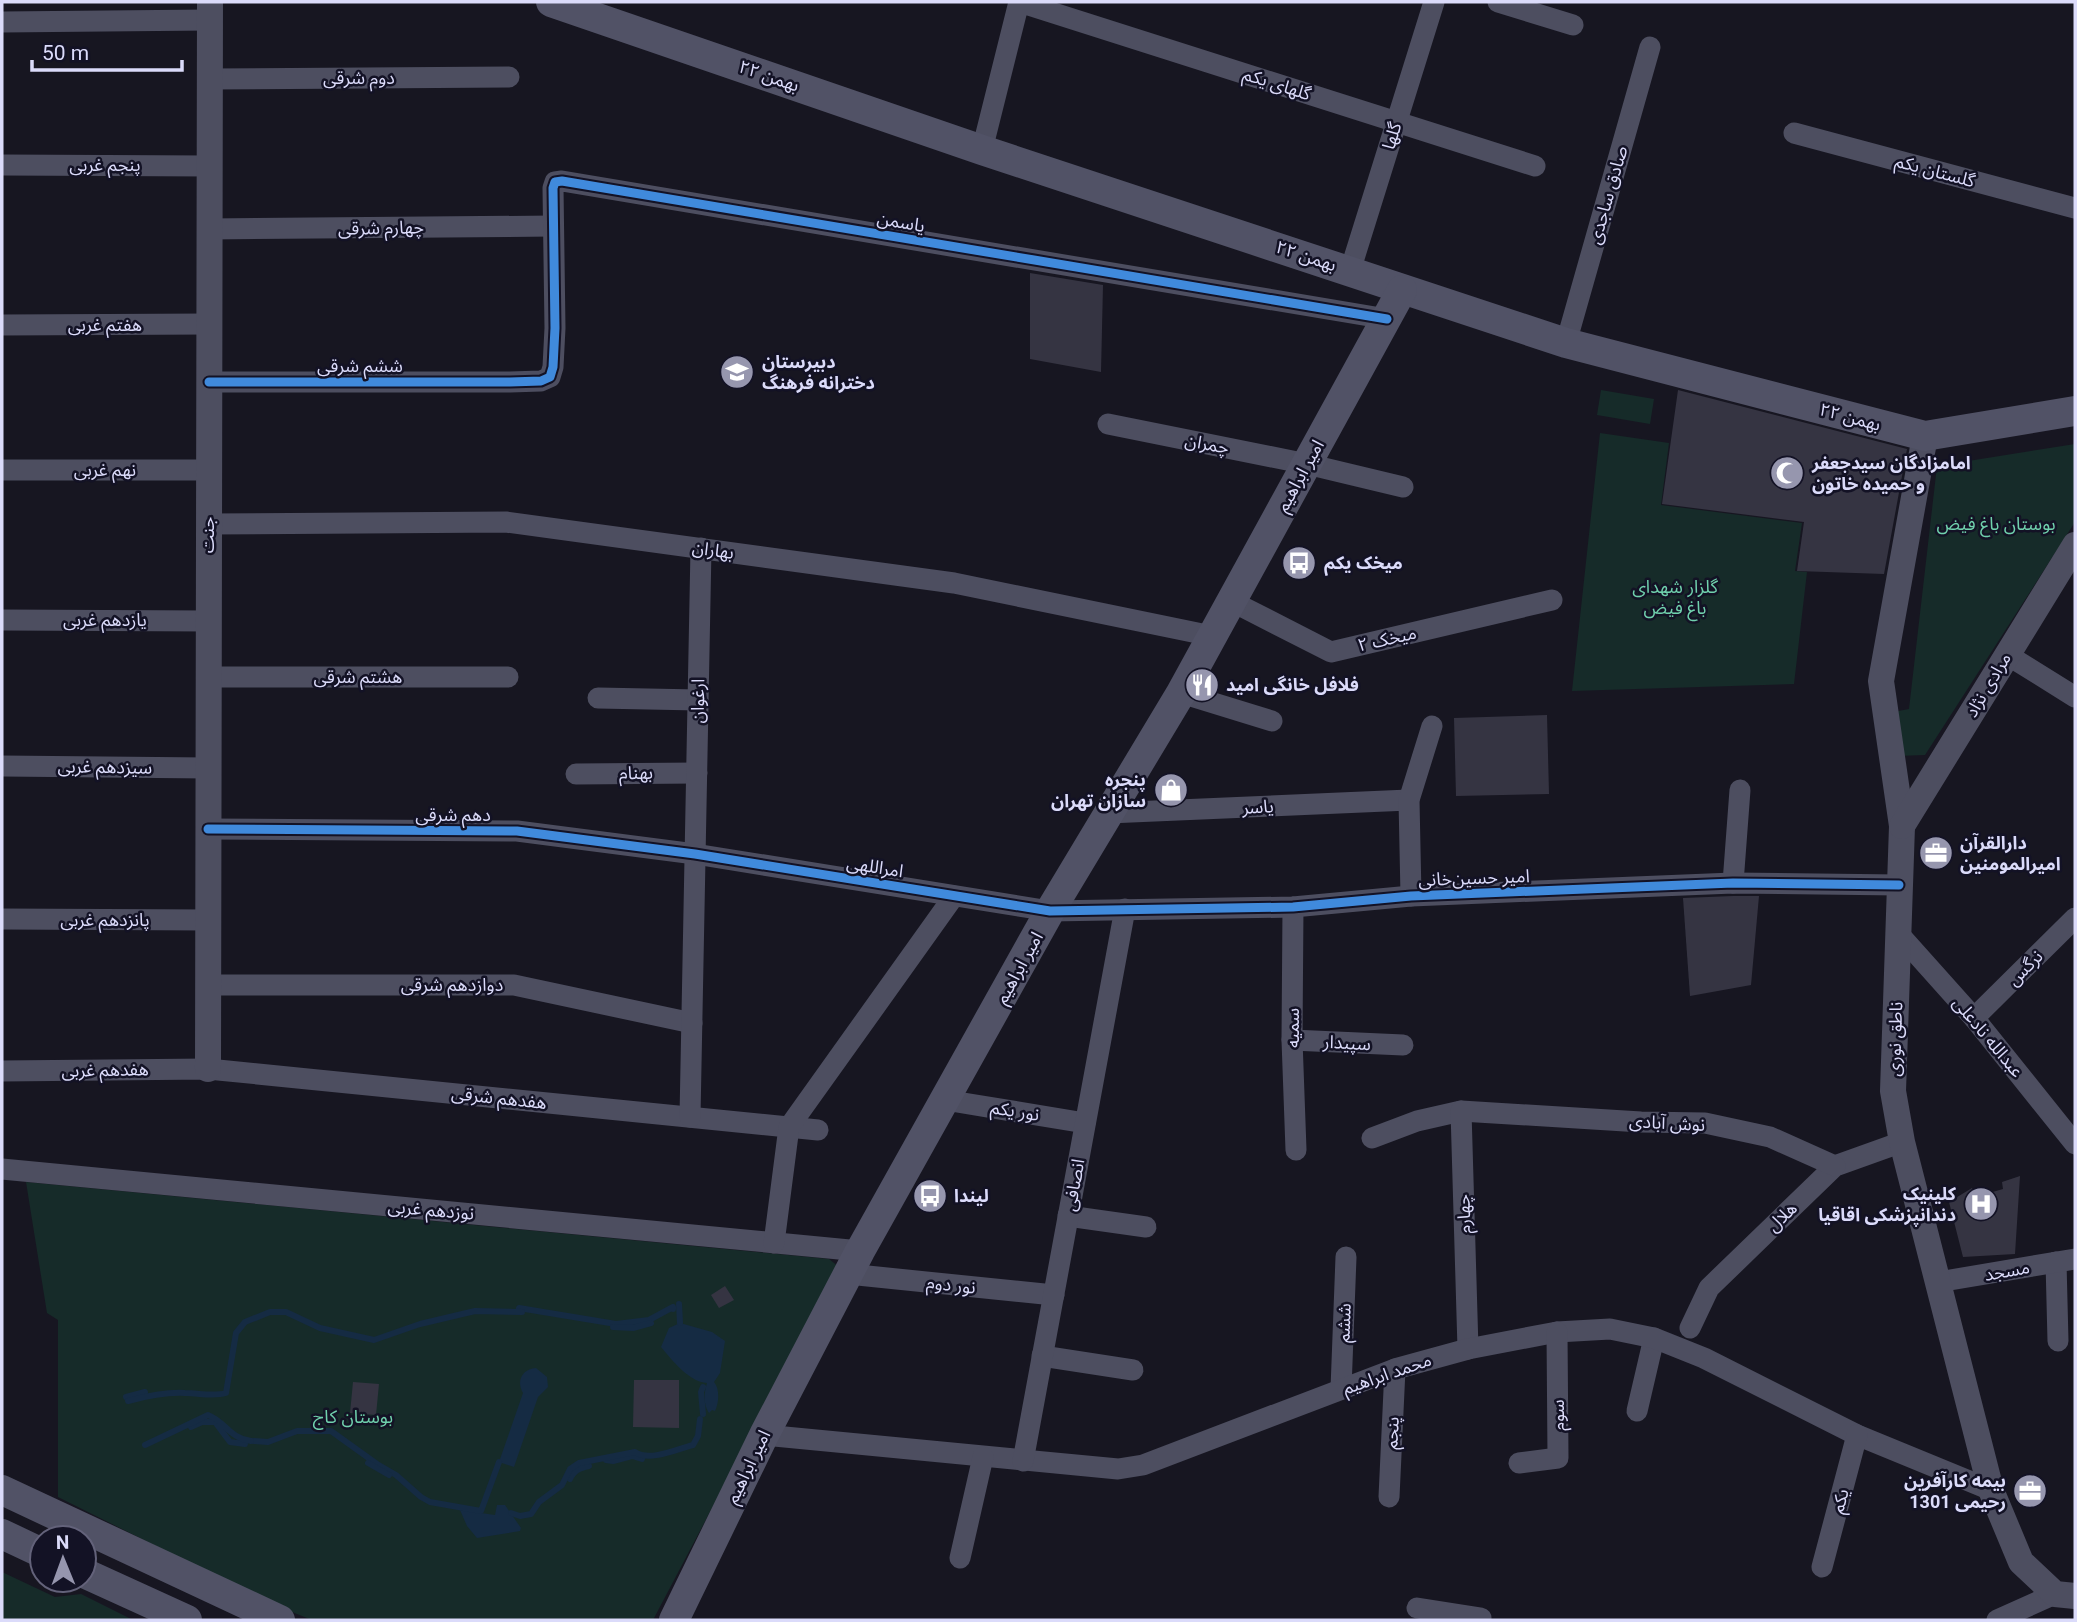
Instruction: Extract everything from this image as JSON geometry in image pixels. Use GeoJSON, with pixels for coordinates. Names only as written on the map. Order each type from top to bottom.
{"type":"FeatureCollection","features":[{"type":"Feature","properties":{"kind":"main road","name":"۲۲ بهمن"},"geometry":{"type":"LineString","coordinates":[[551,2],[982,150],[1566,343],[1925,436],[2075,411]]}},
{"type":"Feature","properties":{"kind":"main road","name":"امیر ابراهیم"},"geometry":{"type":"LineString","coordinates":[[674,1620],[764,1435],[854,1263],[1051,911],[1181,693],[1402,290]]}},
{"type":"Feature","properties":{"kind":"main road"},"geometry":{"type":"LineString","coordinates":[[2,1490],[280,1620]]}},
{"type":"Feature","properties":{"kind":"main road"},"geometry":{"type":"LineString","coordinates":[[2,1534],[28,1546]]}},
{"type":"Feature","properties":{"kind":"main road"},"geometry":{"type":"LineString","coordinates":[[98,1579],[187,1620]]}},
{"type":"Feature","properties":{"kind":"street"},"geometry":{"type":"LineString","coordinates":[[982,150],[1019,2]]}},
{"type":"Feature","properties":{"kind":"street","name":"گلهای یکم"},"geometry":{"type":"LineString","coordinates":[[1019,2],[1535,166]]}},
{"type":"Feature","properties":{"kind":"street","name":"گلها"},"geometry":{"type":"LineString","coordinates":[[1350,271],[1434,2]]}},
{"type":"Feature","properties":{"kind":"street"},"geometry":{"type":"LineString","coordinates":[[1498,2],[1573,25]]}},
{"type":"Feature","properties":{"kind":"street"},"geometry":{"type":"LineString","coordinates":[[2,22],[210,11]]}},
{"type":"Feature","properties":{"kind":"street","name":"جنت"},"geometry":{"type":"LineString","coordinates":[[208,1069],[210,11]]}},
{"type":"Feature","properties":{"kind":"street","name":"صادق ساجدی"},"geometry":{"type":"LineString","coordinates":[[1566,343],[1650,47]]}},
{"type":"Feature","properties":{"kind":"street","name":"دوم شرقی"},"geometry":{"type":"LineString","coordinates":[[209,79],[509,77]]}},
{"type":"Feature","properties":{"kind":"street","name":"گلستان یکم"},"geometry":{"type":"LineString","coordinates":[[1794,133],[2075,208]]}},
{"type":"Feature","properties":{"kind":"street","name":"پنجم غربی"},"geometry":{"type":"LineString","coordinates":[[2,165],[209,166]]}},
{"type":"Feature","properties":{"kind":"street","name":"یاسمن"},"geometry":{"type":"LineString","coordinates":[[555,328],[553,188],[555,182],[562,181],[1387,319]]}},
{"type":"Feature","properties":{"kind":"street","name":"چهارم شرقی"},"geometry":{"type":"LineString","coordinates":[[209,229],[553,226]]}},
{"type":"Feature","properties":{"kind":"street","name":"هفتم غربی"},"geometry":{"type":"LineString","coordinates":[[2,325],[209,324]]}},
{"type":"Feature","properties":{"kind":"street","name":"ششم شرقی"},"geometry":{"type":"LineString","coordinates":[[209,382],[541,381],[550,377],[553,367],[555,328]]}},
{"type":"Feature","properties":{"kind":"street","name":"چمران"},"geometry":{"type":"LineString","coordinates":[[1108,424],[1307,464],[1403,487]]}},
{"type":"Feature","properties":{"kind":"street","name":"ناطق نوری"},"geometry":{"type":"LineString","coordinates":[[1925,436],[1881,681],[1902,826],[1893,1091],[1902,1142],[1991,1490],[2021,1562],[2065,1595]]}},
{"type":"Feature","properties":{"kind":"street","name":"نهم غربی"},"geometry":{"type":"LineString","coordinates":[[2,470],[209,470]]}},
{"type":"Feature","properties":{"kind":"street","name":"بهاران"},"geometry":{"type":"LineString","coordinates":[[208,524],[506,522],[954,583],[1212,636]]}},
{"type":"Feature","properties":{"kind":"street","name":"مرادی نژاد"},"geometry":{"type":"LineString","coordinates":[[1902,826],[2075,545]]}},
{"type":"Feature","properties":{"kind":"street","name":"ارغوان"},"geometry":{"type":"LineString","coordinates":[[690,1117],[701,548]]}},
{"type":"Feature","properties":{"kind":"street","name":"میخک ۲"},"geometry":{"type":"LineString","coordinates":[[1231,601],[1331,652],[1552,600]]}},
{"type":"Feature","properties":{"kind":"street","name":"یازدهم غربی"},"geometry":{"type":"LineString","coordinates":[[2,620],[208,621]]}},
{"type":"Feature","properties":{"kind":"street"},"geometry":{"type":"LineString","coordinates":[[2006,654],[2075,697]]}},
{"type":"Feature","properties":{"kind":"street","name":"هشتم شرقی"},"geometry":{"type":"LineString","coordinates":[[208,677],[508,677]]}},
{"type":"Feature","properties":{"kind":"street"},"geometry":{"type":"LineString","coordinates":[[1181,693],[1272,721]]}},
{"type":"Feature","properties":{"kind":"street"},"geometry":{"type":"LineString","coordinates":[[598,698],[698,700]]}},
{"type":"Feature","properties":{"kind":"street"},"geometry":{"type":"LineString","coordinates":[[1411,896],[1409,800],[1432,726]]}},
{"type":"Feature","properties":{"kind":"street","name":"سیزدهم غربی"},"geometry":{"type":"LineString","coordinates":[[2,766],[208,768]]}},
{"type":"Feature","properties":{"kind":"street","name":"بهنام"},"geometry":{"type":"LineString","coordinates":[[576,774],[697,773]]}},
{"type":"Feature","properties":{"kind":"street"},"geometry":{"type":"LineString","coordinates":[[1733,883],[1740,790]]}},
{"type":"Feature","properties":{"kind":"street","name":"یاسر"},"geometry":{"type":"LineString","coordinates":[[1108,813],[1409,800]]}},
{"type":"Feature","properties":{"kind":"street","name":"دهم شرقی"},"geometry":{"type":"LineString","coordinates":[[208,829],[517,831],[695,854]]}},
{"type":"Feature","properties":{"kind":"street","name":"امراللهی"},"geometry":{"type":"LineString","coordinates":[[695,854],[1051,911]]}},
{"type":"Feature","properties":{"kind":"street","name":"امیر حسین‌خانی"},"geometry":{"type":"LineString","coordinates":[[1051,911],[1293,907],[1411,896],[1733,883],[1899,885]]}},
{"type":"Feature","properties":{"kind":"street"},"geometry":{"type":"LineString","coordinates":[[774,1243],[789,1127],[954,896]]}},
{"type":"Feature","properties":{"kind":"street","name":"سمیه"},"geometry":{"type":"LineString","coordinates":[[1293,907],[1292,1040],[1296,1150]]}},
{"type":"Feature","properties":{"kind":"street","name":"انصافی"},"geometry":{"type":"LineString","coordinates":[[1023,1461],[1125,909]]}},
{"type":"Feature","properties":{"kind":"street","name":"نرگس"},"geometry":{"type":"LineString","coordinates":[[1974,1018],[2075,918]]}},
{"type":"Feature","properties":{"kind":"street","name":"پانزدهم غربی"},"geometry":{"type":"LineString","coordinates":[[2,919],[208,920]]}},
{"type":"Feature","properties":{"kind":"street","name":"عبدالله نادعلی"},"geometry":{"type":"LineString","coordinates":[[1898,933],[1974,1018],[2075,1144]]}},
{"type":"Feature","properties":{"kind":"street","name":"دوازدهم شرقی"},"geometry":{"type":"LineString","coordinates":[[208,985],[514,985],[692,1023]]}},
{"type":"Feature","properties":{"kind":"street","name":"سپیدار"},"geometry":{"type":"LineString","coordinates":[[1292,1040],[1403,1045]]}},
{"type":"Feature","properties":{"kind":"street","name":"هفدهم شرقی"},"geometry":{"type":"LineString","coordinates":[[208,1069],[818,1130]]}},
{"type":"Feature","properties":{"kind":"street","name":"هفدهم غربی"},"geometry":{"type":"LineString","coordinates":[[2,1071],[208,1069]]}},
{"type":"Feature","properties":{"kind":"street","name":"نور یکم"},"geometry":{"type":"LineString","coordinates":[[945,1100],[1085,1123]]}},
{"type":"Feature","properties":{"kind":"street"},"geometry":{"type":"LineString","coordinates":[[1372,1138],[1417,1121],[1461,1111]]}},
{"type":"Feature","properties":{"kind":"street","name":"نوش آبادی"},"geometry":{"type":"LineString","coordinates":[[1461,1111],[1641,1122],[1706,1123],[1770,1137],[1835,1166]]}},
{"type":"Feature","properties":{"kind":"street","name":"چهارم"},"geometry":{"type":"LineString","coordinates":[[1461,1111],[1468,1349]]}},
{"type":"Feature","properties":{"kind":"street","name":"هلال"},"geometry":{"type":"LineString","coordinates":[[1690,1328],[1709,1288],[1835,1166],[1902,1142]]}},
{"type":"Feature","properties":{"kind":"street","name":"نوزدهم غربی"},"geometry":{"type":"LineString","coordinates":[[2,1169],[774,1243],[854,1263]]}},
{"type":"Feature","properties":{"kind":"street"},"geometry":{"type":"LineString","coordinates":[[1068,1216],[1146,1227]]}},
{"type":"Feature","properties":{"kind":"street","name":"ششم"},"geometry":{"type":"LineString","coordinates":[[1341,1389],[1346,1257]]}},
{"type":"Feature","properties":{"kind":"street"},"geometry":{"type":"LineString","coordinates":[[2058,1341],[2066,1261]]}},
{"type":"Feature","properties":{"kind":"street","name":"مسجد"},"geometry":{"type":"LineString","coordinates":[[1938,1282],[2066,1261]]}},
{"type":"Feature","properties":{"kind":"street","name":"نور دوم"},"geometry":{"type":"LineString","coordinates":[[854,1263],[1054,1294]]}},
{"type":"Feature","properties":{"kind":"street","name":"محمد ابراهیم"},"geometry":{"type":"LineString","coordinates":[[764,1435],[1118,1469],[1143,1465],[1395,1369],[1468,1349],[1558,1332],[1610,1329],[1654,1338],[1704,1358],[1857,1435],[1991,1490]]}},
{"type":"Feature","properties":{"kind":"street","name":"سوم"},"geometry":{"type":"LineString","coordinates":[[1519,1463],[1558,1458],[1558,1332]]}},
{"type":"Feature","properties":{"kind":"street"},"geometry":{"type":"LineString","coordinates":[[1637,1410],[1654,1338]]}},
{"type":"Feature","properties":{"kind":"street"},"geometry":{"type":"LineString","coordinates":[[1042,1356],[1133,1370]]}},
{"type":"Feature","properties":{"kind":"street","name":"پنجم"},"geometry":{"type":"LineString","coordinates":[[1389,1497],[1395,1369]]}},
{"type":"Feature","properties":{"kind":"street","name":"یکم"},"geometry":{"type":"LineString","coordinates":[[1822,1567],[1857,1435]]}},
{"type":"Feature","properties":{"kind":"street"},"geometry":{"type":"LineString","coordinates":[[960,1559],[983,1457]]}},
{"type":"Feature","properties":{"kind":"street"},"geometry":{"type":"LineString","coordinates":[[1997,1620],[2065,1595]]}},
{"type":"Feature","properties":{"kind":"street"},"geometry":{"type":"LineString","coordinates":[[1416,1608],[1481,1618],[1480,1620]]}},
{"type":"Feature","properties":{"kind":"green space"},"geometry":{"type":"Polygon","coordinates":[[[1601,390],[1654,399],[1650,424],[1597,415],[1601,390]]]}},
{"type":"Feature","properties":{"kind":"green space","name":"گلزار شهدای باغ فیض"},"geometry":{"type":"Polygon","coordinates":[[[1600,433],[1669,443],[1661,505],[1802,523],[1795,571],[1807,572],[1794,684],[1572,691],[1600,433]]]}},
{"type":"Feature","properties":{"kind":"green space","name":"بوستان باغ فیض"},"geometry":{"type":"Polygon","coordinates":[[[2075,444],[2075,522],[1925,755],[1897,756],[1893,712],[1909,709],[1937,466],[2075,444]]]}},
{"type":"Feature","properties":{"kind":"green space","name":"بوستان کاج"},"geometry":{"type":"Polygon","coordinates":[[[26,1182],[829,1259],[839,1267],[653,1620],[312,1620],[272,1604],[58,1497],[58,1320],[47,1313],[26,1182]]]}},
{"type":"Feature","properties":{"kind":"green space"},"geometry":{"type":"Polygon","coordinates":[[[2,1572],[28,1584],[28,1594],[49,1594],[55,1597],[81,1594],[133,1620],[2,1620],[2,1572]]]}},
{"type":"Feature","properties":{"kind":"water"},"geometry":{"type":"Polygon","coordinates":[[[680,1323],[712,1332],[725,1341],[720,1373],[714,1382],[718,1396],[715,1411],[709,1413],[706,1406],[707,1383],[687,1375],[661,1347],[669,1328],[680,1323]]]}},
{"type":"Feature","properties":{"kind":"water"},"geometry":{"type":"Polygon","coordinates":[[[536,1368],[547,1377],[548,1387],[538,1397],[514,1467],[499,1462],[523,1393],[520,1380],[524,1373],[536,1368]]]}},
{"type":"Feature","properties":{"kind":"water"},"geometry":{"type":"Polygon","coordinates":[[[497,1505],[505,1505],[521,1528],[520,1531],[477,1538],[467,1526],[460,1510],[495,1515],[497,1505]]]}},
{"type":"Feature","properties":{"kind":"building"},"geometry":{"type":"Polygon","coordinates":[[[1030,273],[1103,285],[1101,372],[1030,359],[1030,273]]]}},
{"type":"Feature","properties":{"kind":"building","name":"امامزادگان سیدجعفر و حمیده خاتون"},"geometry":{"type":"Polygon","coordinates":[[[1678,390],[1907,449],[1884,574],[1797,571],[1804,522],[1662,504],[1678,390]]]}},
{"type":"Feature","properties":{"kind":"building"},"geometry":{"type":"Polygon","coordinates":[[[1547,715],[1549,794],[1456,796],[1454,718],[1547,715]]]}},
{"type":"Feature","properties":{"kind":"building"},"geometry":{"type":"Polygon","coordinates":[[[1759,896],[1751,985],[1690,996],[1683,898],[1759,896]]]}},
{"type":"Feature","properties":{"kind":"building"},"geometry":{"type":"Polygon","coordinates":[[[2020,1176],[2015,1254],[1963,1257],[1949,1202],[1972,1188],[1975,1197],[2003,1189],[2002,1182],[2020,1176]]]}},
{"type":"Feature","properties":{"kind":"building"},"geometry":{"type":"Polygon","coordinates":[[[725,1286],[734,1300],[719,1308],[711,1295],[725,1286]]]}},
{"type":"Feature","properties":{"kind":"building"},"geometry":{"type":"Polygon","coordinates":[[[634,1380],[679,1380],[679,1428],[633,1427],[634,1380]]]}},
{"type":"Feature","properties":{"kind":"building"},"geometry":{"type":"Polygon","coordinates":[[[353,1382],[379,1384],[376,1415],[350,1413],[353,1382]]]}},
{"type":"Feature","properties":{"kind":"waterway"},"geometry":{"type":"LineString","coordinates":[[679,1304],[680,1323]]}},
{"type":"Feature","properties":{"kind":"waterway"},"geometry":{"type":"LineString","coordinates":[[519,1308],[616,1324],[649,1320],[673,1309]]}},
{"type":"Feature","properties":{"kind":"waterway"},"geometry":{"type":"LineString","coordinates":[[128,1401],[171,1393],[226,1393],[236,1333],[245,1322],[270,1312],[286,1312],[320,1328],[374,1340],[420,1324],[475,1311],[522,1312]]}},
{"type":"Feature","properties":{"kind":"waterway"},"geometry":{"type":"LineString","coordinates":[[613,1327],[633,1328],[651,1323]]}},
{"type":"Feature","properties":{"kind":"waterway"},"geometry":{"type":"LineString","coordinates":[[703,1387],[703,1414]]}},
{"type":"Feature","properties":{"kind":"waterway"},"geometry":{"type":"LineString","coordinates":[[126,1397],[145,1392]]}},
{"type":"Feature","properties":{"kind":"waterway"},"geometry":{"type":"LineString","coordinates":[[145,1445],[208,1415],[238,1437],[251,1441]]}},
{"type":"Feature","properties":{"kind":"waterway"},"geometry":{"type":"LineString","coordinates":[[511,1513],[520,1516],[531,1514],[539,1502],[562,1485],[570,1469],[579,1463],[635,1452],[641,1455],[656,1455],[693,1445],[698,1436],[700,1419]]}},
{"type":"Feature","properties":{"kind":"waterway"},"geometry":{"type":"LineString","coordinates":[[191,1427],[202,1422],[215,1422],[230,1442],[245,1444]]}},
{"type":"Feature","properties":{"kind":"waterway"},"geometry":{"type":"LineString","coordinates":[[254,1441],[268,1442],[297,1431],[331,1431],[396,1475],[430,1502],[481,1511],[499,1462]]}},
{"type":"Feature","properties":{"kind":"waterway"},"geometry":{"type":"LineString","coordinates":[[606,1460],[632,1456],[642,1459]]}},
{"type":"Feature","properties":{"kind":"waterway"},"geometry":{"type":"LineString","coordinates":[[368,1463],[389,1475]]}},
{"type":"Feature","properties":{"kind":"waterway"},"geometry":{"type":"LineString","coordinates":[[570,1479],[573,1473],[589,1466]]}},
{"type":"Feature","properties":{"kind":"cycle path"},"geometry":{"type":"LineString","coordinates":[[209,382],[510,382],[541,381],[550,377],[555,328],[553,188],[555,182],[562,181],[1387,319]]}},
{"type":"Feature","properties":{"kind":"cycle path"},"geometry":{"type":"LineString","coordinates":[[208,829],[517,831],[695,854],[1050,911],[1293,907],[1411,896],[1733,883],[1899,885]]}},
{"type":"Feature","properties":{"kind":"place","name":"دبیرستان دخترانه فرهنگ"},"geometry":{"type":"Point","coordinates":[737,372]}},
{"type":"Feature","properties":{"kind":"place","name":"امامزادگان سیدجعفر و حمیده خاتون"},"geometry":{"type":"Point","coordinates":[1787,473]}},
{"type":"Feature","properties":{"kind":"place","name":"میخک یکم"},"geometry":{"type":"Point","coordinates":[1299,563]}},
{"type":"Feature","properties":{"kind":"place","name":"فلافل خانگی امید"},"geometry":{"type":"Point","coordinates":[1202,685]}},
{"type":"Feature","properties":{"kind":"place","name":"پنجره سازان تهران"},"geometry":{"type":"Point","coordinates":[1171,790]}},
{"type":"Feature","properties":{"kind":"place","name":"دارالقرآن امیرالمومنین"},"geometry":{"type":"Point","coordinates":[1936,853]}},
{"type":"Feature","properties":{"kind":"place","name":"لیندا"},"geometry":{"type":"Point","coordinates":[930,1196]}},
{"type":"Feature","properties":{"kind":"place","name":"کلینیک دندانپزشکی اقاقیا"},"geometry":{"type":"Point","coordinates":[1981,1204]}},
{"type":"Feature","properties":{"kind":"place","name":"بیمه کارآفرین 1301 رحیمی"},"geometry":{"type":"Point","coordinates":[2030,1491]}}]}
